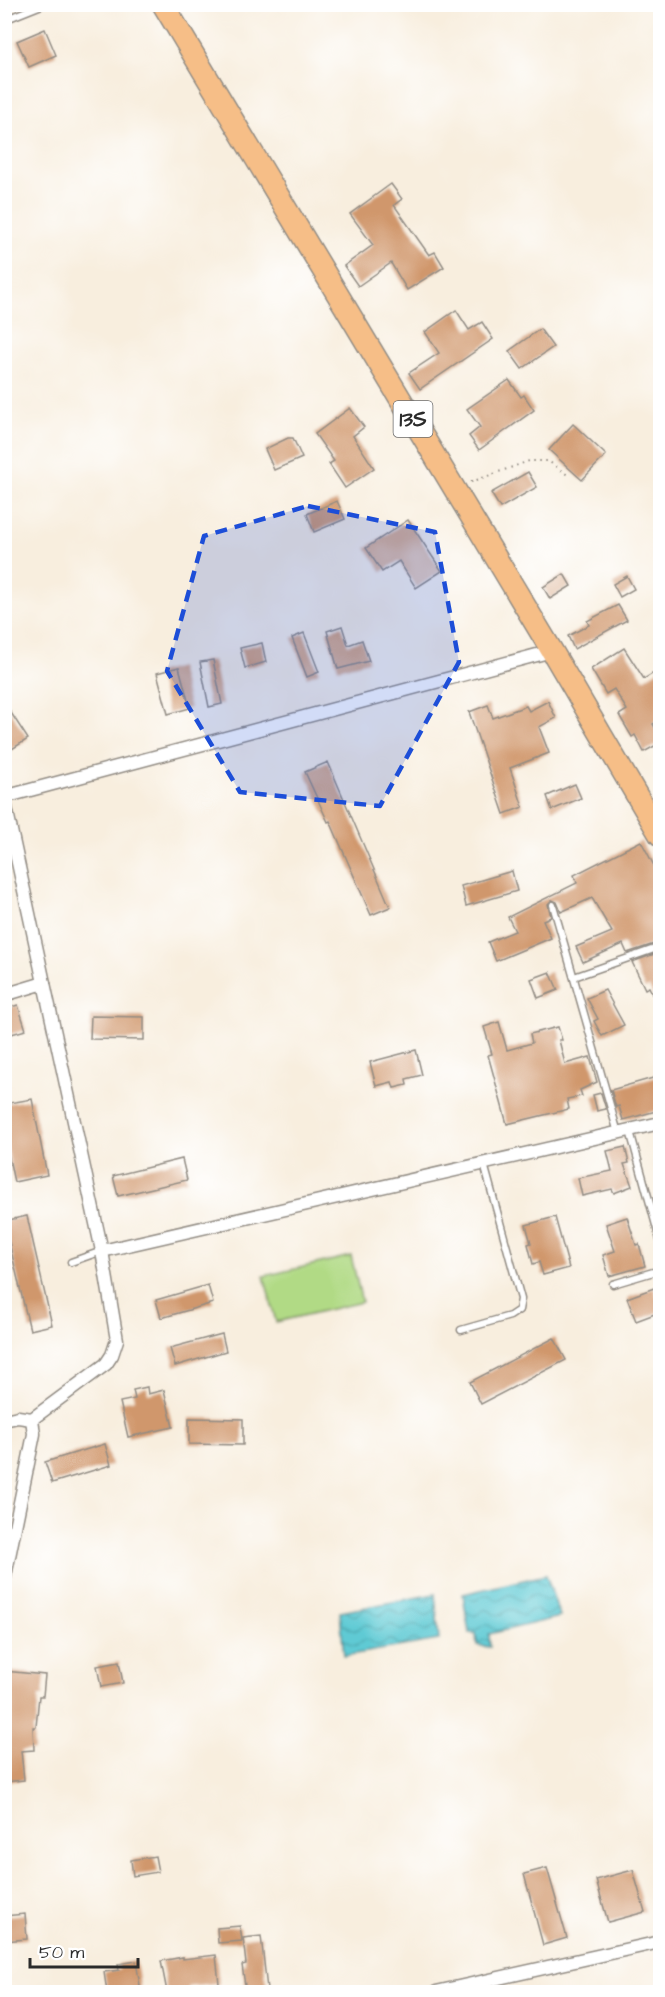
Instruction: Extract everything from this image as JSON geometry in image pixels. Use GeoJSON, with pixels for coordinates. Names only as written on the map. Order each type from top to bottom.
{"type":"FeatureCollection","features":[{"type":"Feature","properties":{"kind":"highway","name":"13S"},"geometry":{"type":"LineString","coordinates":[[163,4],[660,835]]}},
{"type":"Feature","properties":{"kind":"street"},"geometry":{"type":"LineString","coordinates":[[4,1420],[18,1417],[32,1419],[106,1364],[117,1341],[102,1251],[4,798],[552,651]]}},
{"type":"Feature","properties":{"kind":"street"},"geometry":{"type":"LineString","coordinates":[[4,995],[45,983]]}},
{"type":"Feature","properties":{"kind":"street"},"geometry":{"type":"LineString","coordinates":[[102,1251],[660,1123]]}},
{"type":"Feature","properties":{"kind":"street"},"geometry":{"type":"LineString","coordinates":[[4,1581],[34,1434],[32,1419]]}},
{"type":"Feature","properties":{"kind":"street"},"geometry":{"type":"LineString","coordinates":[[436,1992],[660,1942]]}},
{"type":"Feature","properties":{"kind":"lane"},"geometry":{"type":"LineString","coordinates":[[4,20],[44,4]]}},
{"type":"Feature","properties":{"kind":"lane"},"geometry":{"type":"LineString","coordinates":[[553,905],[574,977],[660,1240]]}},
{"type":"Feature","properties":{"kind":"lane"},"geometry":{"type":"LineString","coordinates":[[574,977],[660,947]]}},
{"type":"Feature","properties":{"kind":"lane"},"geometry":{"type":"LineString","coordinates":[[461,1330],[510,1316],[519,1310],[521,1299],[484,1164]]}},
{"type":"Feature","properties":{"kind":"lane"},"geometry":{"type":"LineString","coordinates":[[70,1262],[102,1251]]}},
{"type":"Feature","properties":{"kind":"lane"},"geometry":{"type":"LineString","coordinates":[[613,1284],[660,1270]]}},
{"type":"Feature","properties":{"kind":"path"},"geometry":{"type":"LineString","coordinates":[[454,488],[529,461],[548,461],[569,476]]}},
{"type":"Feature","properties":{"kind":"highlighted area"},"geometry":{"type":"Polygon","coordinates":[[[308,506],[435,532],[459,662],[380,806],[240,792],[167,671],[204,536],[308,506]]]}},
{"type":"Feature","properties":{"kind":"green space"},"geometry":{"type":"Polygon","coordinates":[[[351,1256],[362,1302],[276,1322],[264,1276],[351,1256]]]}},
{"type":"Feature","properties":{"kind":"water"},"geometry":{"type":"Polygon","coordinates":[[[546,1575],[560,1617],[489,1634],[490,1647],[477,1645],[476,1633],[469,1633],[463,1594],[546,1575]]]}},
{"type":"Feature","properties":{"kind":"water"},"geometry":{"type":"Polygon","coordinates":[[[435,1594],[439,1640],[344,1656],[340,1612],[435,1594]]]}},
{"type":"Feature","properties":{"kind":"building"},"geometry":{"type":"Polygon","coordinates":[[[45,29],[56,55],[29,67],[17,41],[45,29]]]}},
{"type":"Feature","properties":{"kind":"building"},"geometry":{"type":"Polygon","coordinates":[[[391,184],[402,199],[394,205],[429,255],[435,252],[444,267],[407,290],[391,263],[358,286],[344,266],[373,245],[350,214],[391,184]]]}},
{"type":"Feature","properties":{"kind":"building"},"geometry":{"type":"Polygon","coordinates":[[[456,310],[469,330],[482,322],[493,339],[420,389],[409,373],[439,353],[425,332],[456,310]]]}},
{"type":"Feature","properties":{"kind":"building"},"geometry":{"type":"Polygon","coordinates":[[[540,329],[553,347],[522,369],[509,351],[540,329]]]}},
{"type":"Feature","properties":{"kind":"building"},"geometry":{"type":"Polygon","coordinates":[[[509,380],[521,397],[524,395],[534,410],[479,450],[469,436],[480,427],[467,409],[509,380]]]}},
{"type":"Feature","properties":{"kind":"building"},"geometry":{"type":"Polygon","coordinates":[[[350,408],[364,427],[353,436],[374,468],[345,488],[329,464],[334,461],[315,434],[350,408]]]}},
{"type":"Feature","properties":{"kind":"building"},"geometry":{"type":"Polygon","coordinates":[[[573,424],[606,455],[582,480],[549,450],[573,424]]]}},
{"type":"Feature","properties":{"kind":"building"},"geometry":{"type":"Polygon","coordinates":[[[288,438],[293,438],[302,458],[274,470],[265,449],[288,438]]]}},
{"type":"Feature","properties":{"kind":"building"},"geometry":{"type":"Polygon","coordinates":[[[528,472],[537,487],[500,508],[491,493],[528,472]]]}},
{"type":"Feature","properties":{"kind":"building"},"geometry":{"type":"Polygon","coordinates":[[[337,501],[345,519],[314,532],[307,514],[337,501]]]}},
{"type":"Feature","properties":{"kind":"building"},"geometry":{"type":"Polygon","coordinates":[[[408,520],[442,571],[416,588],[399,561],[382,572],[366,548],[408,520]]]}},
{"type":"Feature","properties":{"kind":"building"},"geometry":{"type":"Polygon","coordinates":[[[564,574],[571,586],[550,599],[543,587],[564,574]]]}},
{"type":"Feature","properties":{"kind":"building"},"geometry":{"type":"Polygon","coordinates":[[[627,576],[634,589],[620,597],[613,584],[627,576]]]}},
{"type":"Feature","properties":{"kind":"building"},"geometry":{"type":"Polygon","coordinates":[[[618,605],[627,620],[574,649],[568,636],[589,625],[587,621],[618,605]]]}},
{"type":"Feature","properties":{"kind":"building"},"geometry":{"type":"Polygon","coordinates":[[[342,626],[348,645],[362,640],[369,661],[338,669],[327,631],[342,626]]]}},
{"type":"Feature","properties":{"kind":"building"},"geometry":{"type":"Polygon","coordinates":[[[304,633],[319,672],[307,677],[292,638],[304,633]]]}},
{"type":"Feature","properties":{"kind":"building"},"geometry":{"type":"Polygon","coordinates":[[[262,643],[266,662],[245,668],[240,648],[262,643]]]}},
{"type":"Feature","properties":{"kind":"building"},"geometry":{"type":"Polygon","coordinates":[[[624,648],[644,679],[660,669],[660,720],[653,724],[660,737],[660,743],[644,752],[635,735],[632,737],[619,715],[627,710],[614,689],[606,694],[591,669],[624,648]]]}},
{"type":"Feature","properties":{"kind":"building"},"geometry":{"type":"Polygon","coordinates":[[[213,660],[222,704],[209,707],[200,662],[213,660]]]}},
{"type":"Feature","properties":{"kind":"building"},"geometry":{"type":"Polygon","coordinates":[[[179,667],[190,708],[168,714],[157,673],[179,667]]]}},
{"type":"Feature","properties":{"kind":"building"},"geometry":{"type":"Polygon","coordinates":[[[548,701],[556,718],[539,727],[549,753],[510,768],[523,807],[504,814],[469,712],[488,705],[493,718],[526,706],[529,711],[548,701]]]}},
{"type":"Feature","properties":{"kind":"building"},"geometry":{"type":"Polygon","coordinates":[[[4,702],[28,739],[4,754],[4,702]]]}},
{"type":"Feature","properties":{"kind":"building"},"geometry":{"type":"Polygon","coordinates":[[[328,762],[390,907],[371,915],[330,821],[328,822],[305,772],[328,762]]]}},
{"type":"Feature","properties":{"kind":"building"},"geometry":{"type":"Polygon","coordinates":[[[575,784],[581,798],[552,810],[547,796],[575,784]]]}},
{"type":"Feature","properties":{"kind":"building"},"geometry":{"type":"Polygon","coordinates":[[[641,841],[660,877],[660,942],[627,953],[623,944],[583,962],[576,947],[612,932],[592,898],[561,912],[557,902],[552,900],[548,904],[551,917],[543,920],[551,938],[496,961],[488,942],[515,931],[508,917],[577,883],[574,875],[641,841]]]}},
{"type":"Feature","properties":{"kind":"building"},"geometry":{"type":"Polygon","coordinates":[[[512,871],[517,891],[466,906],[461,886],[512,871]]]}},
{"type":"Feature","properties":{"kind":"building"},"geometry":{"type":"Polygon","coordinates":[[[660,952],[660,1009],[649,987],[645,989],[632,962],[660,952]]]}},
{"type":"Feature","properties":{"kind":"building"},"geometry":{"type":"Polygon","coordinates":[[[550,972],[558,990],[538,998],[531,979],[550,972]]]}},
{"type":"Feature","properties":{"kind":"building"},"geometry":{"type":"Polygon","coordinates":[[[605,990],[624,1025],[602,1036],[594,1021],[598,1019],[587,998],[605,990]]]}},
{"type":"Feature","properties":{"kind":"building"},"geometry":{"type":"Polygon","coordinates":[[[18,1005],[26,1030],[4,1036],[4,1009],[18,1005]]]}},
{"type":"Feature","properties":{"kind":"building"},"geometry":{"type":"Polygon","coordinates":[[[91,1016],[144,1017],[144,1040],[90,1039],[91,1016]]]}},
{"type":"Feature","properties":{"kind":"building"},"geometry":{"type":"Polygon","coordinates":[[[499,1022],[507,1050],[532,1043],[530,1034],[558,1027],[565,1064],[590,1057],[597,1082],[580,1090],[582,1096],[567,1099],[569,1109],[507,1124],[488,1055],[492,1054],[484,1027],[499,1022]]]}},
{"type":"Feature","properties":{"kind":"building"},"geometry":{"type":"Polygon","coordinates":[[[416,1050],[422,1075],[406,1079],[407,1085],[394,1088],[392,1082],[376,1086],[370,1062],[416,1050]]]}},
{"type":"Feature","properties":{"kind":"building"},"geometry":{"type":"Polygon","coordinates":[[[660,1076],[660,1110],[623,1120],[611,1090],[660,1076]]]}},
{"type":"Feature","properties":{"kind":"building"},"geometry":{"type":"Polygon","coordinates":[[[601,1093],[606,1109],[597,1111],[593,1095],[601,1093]]]}},
{"type":"Feature","properties":{"kind":"building"},"geometry":{"type":"Polygon","coordinates":[[[32,1099],[47,1175],[14,1182],[4,1134],[4,1104],[32,1099]]]}},
{"type":"Feature","properties":{"kind":"building"},"geometry":{"type":"Polygon","coordinates":[[[625,1147],[629,1163],[624,1164],[632,1186],[614,1193],[612,1189],[582,1196],[578,1178],[612,1171],[607,1151],[625,1147]]]}},
{"type":"Feature","properties":{"kind":"building"},"geometry":{"type":"Polygon","coordinates":[[[182,1159],[187,1180],[118,1196],[113,1176],[182,1159]]]}},
{"type":"Feature","properties":{"kind":"building"},"geometry":{"type":"Polygon","coordinates":[[[27,1216],[52,1325],[30,1330],[4,1221],[27,1216]]]}},
{"type":"Feature","properties":{"kind":"building"},"geometry":{"type":"Polygon","coordinates":[[[555,1217],[569,1268],[543,1275],[539,1262],[533,1264],[526,1225],[555,1217]]]}},
{"type":"Feature","properties":{"kind":"building"},"geometry":{"type":"Polygon","coordinates":[[[627,1217],[636,1245],[639,1244],[645,1266],[609,1276],[603,1255],[615,1251],[606,1224],[627,1217]]]}},
{"type":"Feature","properties":{"kind":"building"},"geometry":{"type":"Polygon","coordinates":[[[208,1285],[213,1303],[161,1318],[156,1300],[208,1285]]]}},
{"type":"Feature","properties":{"kind":"building"},"geometry":{"type":"Polygon","coordinates":[[[654,1288],[660,1312],[636,1321],[627,1298],[654,1288]]]}},
{"type":"Feature","properties":{"kind":"building"},"geometry":{"type":"Polygon","coordinates":[[[222,1334],[226,1351],[175,1366],[170,1348],[222,1334]]]}},
{"type":"Feature","properties":{"kind":"building"},"geometry":{"type":"Polygon","coordinates":[[[554,1338],[566,1360],[481,1404],[470,1382],[554,1338]]]}},
{"type":"Feature","properties":{"kind":"building"},"geometry":{"type":"Polygon","coordinates":[[[147,1387],[148,1394],[164,1390],[173,1427],[128,1437],[120,1402],[135,1399],[133,1390],[147,1387]]]}},
{"type":"Feature","properties":{"kind":"building"},"geometry":{"type":"Polygon","coordinates":[[[189,1418],[243,1419],[243,1445],[189,1444],[189,1418]]]}},
{"type":"Feature","properties":{"kind":"building"},"geometry":{"type":"Polygon","coordinates":[[[105,1444],[111,1465],[52,1483],[45,1462],[105,1444]]]}},
{"type":"Feature","properties":{"kind":"building"},"geometry":{"type":"Polygon","coordinates":[[[119,1662],[123,1683],[101,1687],[97,1666],[119,1662]]]}},
{"type":"Feature","properties":{"kind":"building"},"geometry":{"type":"Polygon","coordinates":[[[4,1671],[45,1675],[43,1696],[39,1696],[36,1727],[33,1727],[34,1750],[21,1751],[24,1780],[4,1782],[4,1671]]]}},
{"type":"Feature","properties":{"kind":"building"},"geometry":{"type":"Polygon","coordinates":[[[155,1856],[158,1872],[133,1876],[131,1860],[155,1856]]]}},
{"type":"Feature","properties":{"kind":"building"},"geometry":{"type":"Polygon","coordinates":[[[547,1868],[567,1938],[543,1945],[524,1874],[547,1868]]]}},
{"type":"Feature","properties":{"kind":"building"},"geometry":{"type":"Polygon","coordinates":[[[633,1870],[645,1912],[608,1922],[596,1880],[633,1870]]]}},
{"type":"Feature","properties":{"kind":"building"},"geometry":{"type":"Polygon","coordinates":[[[25,1914],[27,1939],[4,1941],[4,1916],[25,1914]]]}},
{"type":"Feature","properties":{"kind":"building"},"geometry":{"type":"Polygon","coordinates":[[[240,1926],[242,1941],[218,1943],[217,1928],[240,1926]]]}},
{"type":"Feature","properties":{"kind":"building"},"geometry":{"type":"Polygon","coordinates":[[[261,1936],[267,1989],[246,1992],[242,1965],[246,1964],[243,1938],[261,1936]]]}},
{"type":"Feature","properties":{"kind":"building"},"geometry":{"type":"Polygon","coordinates":[[[216,1955],[219,1984],[188,1987],[189,1992],[167,1992],[161,1961],[216,1955]]]}},
{"type":"Feature","properties":{"kind":"building"},"geometry":{"type":"Polygon","coordinates":[[[136,1961],[141,1992],[107,1992],[104,1972],[119,1970],[118,1964],[136,1961]]]}}]}
